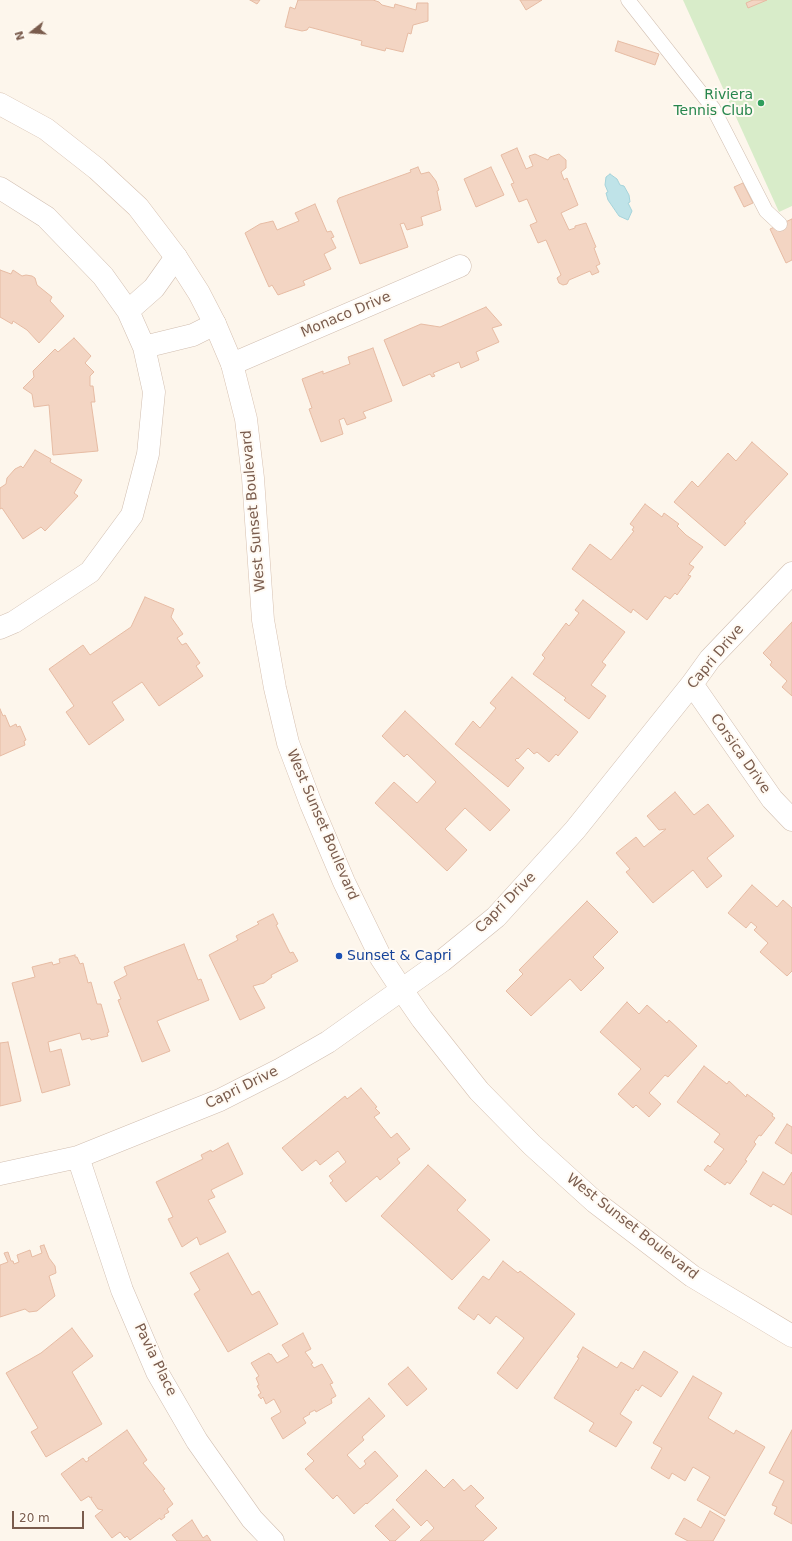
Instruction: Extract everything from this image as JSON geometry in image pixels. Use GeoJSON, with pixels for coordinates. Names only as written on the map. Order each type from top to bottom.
{"type":"FeatureCollection","features":[{"type":"Feature","properties":{"kind":"street","name":"West Sunset Boulevard"},"geometry":{"type":"LineString","coordinates":[[0,104],[46,130],[97,169],[138,207],[176,257],[199,293],[216,324],[232,364],[246,419],[253,478],[263,620],[275,688],[288,743],[310,804],[344,882],[381,958],[422,1019],[479,1091],[532,1145],[595,1202],[692,1276],[792,1336]]}},
{"type":"Feature","properties":{"kind":"street"},"geometry":{"type":"LineString","coordinates":[[0,188],[46,217],[103,276],[128,311],[144,347],[154,392],[148,454],[132,515],[90,572],[14,622],[0,628]]}},
{"type":"Feature","properties":{"kind":"street"},"geometry":{"type":"LineString","coordinates":[[128,311],[154,288],[176,257]]}},
{"type":"Feature","properties":{"kind":"street","name":"Monaco Drive"},"geometry":{"type":"LineString","coordinates":[[232,364],[460,266]]}},
{"type":"Feature","properties":{"kind":"street"},"geometry":{"type":"LineString","coordinates":[[144,347],[193,335],[216,324]]}},
{"type":"Feature","properties":{"kind":"street","name":"Capri Drive"},"geometry":{"type":"LineString","coordinates":[[0,1174],[78,1157],[220,1100],[281,1069],[328,1042],[442,961],[496,917],[575,830],[692,684],[710,659],[792,573]]}},
{"type":"Feature","properties":{"kind":"street","name":"Corsica Drive"},"geometry":{"type":"LineString","coordinates":[[692,684],[772,799],[792,820]]}},
{"type":"Feature","properties":{"kind":"street","name":"Pavia Place"},"geometry":{"type":"LineString","coordinates":[[78,1157],[122,1290],[158,1372],[197,1441],[252,1519],[273,1541]]}},
{"type":"Feature","properties":{"kind":"lane"},"geometry":{"type":"LineString","coordinates":[[628,0],[714,108],[766,211],[780,224]]}},
{"type":"Feature","properties":{"kind":"green space","name":"Riviera Tennis Club"},"geometry":{"type":"Polygon","coordinates":[[[683,0],[792,0],[792,206],[779,212],[683,0]]]}},
{"type":"Feature","properties":{"kind":"water"},"geometry":{"type":"Polygon","coordinates":[[[610,174],[617,179],[620,185],[624,186],[629,195],[630,202],[628,203],[632,211],[628,220],[619,216],[608,200],[606,193],[608,192],[605,185],[606,177],[610,174]]]}},
{"type":"Feature","properties":{"kind":"building"},"geometry":{"type":"Polygon","coordinates":[[[250,0],[260,0],[257,4],[250,0]]]}},
{"type":"Feature","properties":{"kind":"building"},"geometry":{"type":"Polygon","coordinates":[[[298,0],[373,0],[382,5],[394,8],[395,4],[416,10],[417,3],[428,3],[428,21],[413,25],[411,34],[408,33],[403,52],[386,48],[385,51],[361,45],[362,41],[309,27],[307,30],[302,31],[285,27],[290,7],[295,9],[298,0]]]}},
{"type":"Feature","properties":{"kind":"building"},"geometry":{"type":"Polygon","coordinates":[[[520,0],[542,0],[526,10],[520,0]]]}},
{"type":"Feature","properties":{"kind":"building"},"geometry":{"type":"Polygon","coordinates":[[[753,0],[767,0],[748,8],[746,3],[753,0]]]}},
{"type":"Feature","properties":{"kind":"building"},"geometry":{"type":"Polygon","coordinates":[[[618,41],[659,54],[655,65],[615,51],[618,41]]]}},
{"type":"Feature","properties":{"kind":"building"},"geometry":{"type":"Polygon","coordinates":[[[517,148],[526,169],[533,166],[529,156],[535,154],[548,160],[550,157],[559,154],[566,160],[566,168],[561,172],[564,180],[567,178],[578,205],[561,213],[569,230],[575,228],[575,226],[586,223],[596,247],[594,248],[600,264],[596,266],[599,272],[592,275],[590,271],[569,280],[567,284],[563,285],[559,283],[557,278],[561,275],[546,240],[538,243],[530,225],[537,222],[527,199],[519,202],[511,184],[514,183],[501,155],[517,148]]]}},
{"type":"Feature","properties":{"kind":"building"},"geometry":{"type":"Polygon","coordinates":[[[418,167],[421,174],[429,172],[436,181],[439,190],[437,191],[441,210],[421,217],[423,225],[407,230],[404,223],[400,224],[408,247],[360,264],[337,201],[339,198],[411,172],[410,170],[418,167]]]}},
{"type":"Feature","properties":{"kind":"building"},"geometry":{"type":"Polygon","coordinates":[[[491,167],[504,195],[476,207],[464,179],[491,167]]]}},
{"type":"Feature","properties":{"kind":"building"},"geometry":{"type":"Polygon","coordinates":[[[743,183],[753,203],[744,207],[734,187],[743,183]]]}},
{"type":"Feature","properties":{"kind":"building"},"geometry":{"type":"Polygon","coordinates":[[[315,204],[327,232],[331,231],[334,237],[331,238],[336,248],[324,254],[331,269],[303,281],[305,285],[278,295],[272,285],[269,287],[245,233],[260,224],[273,221],[277,230],[299,221],[295,213],[315,204]]]}},
{"type":"Feature","properties":{"kind":"building"},"geometry":{"type":"Polygon","coordinates":[[[792,219],[792,260],[786,263],[770,229],[792,219]]]}},
{"type":"Feature","properties":{"kind":"building"},"geometry":{"type":"Polygon","coordinates":[[[0,270],[11,274],[13,270],[22,276],[26,275],[35,278],[37,285],[52,297],[50,301],[64,316],[39,343],[27,330],[13,321],[12,324],[0,317],[0,270]]]}},
{"type":"Feature","properties":{"kind":"building"},"geometry":{"type":"Polygon","coordinates":[[[486,307],[502,325],[492,328],[499,342],[476,352],[479,360],[461,368],[459,362],[433,373],[435,376],[432,377],[430,374],[403,386],[384,340],[421,324],[440,327],[486,307]]]}},
{"type":"Feature","properties":{"kind":"building"},"geometry":{"type":"Polygon","coordinates":[[[74,338],[91,356],[85,363],[94,372],[90,376],[90,386],[93,386],[95,402],[91,402],[98,451],[53,455],[49,405],[34,407],[32,394],[23,388],[34,377],[33,371],[55,349],[58,352],[74,338]]]}},
{"type":"Feature","properties":{"kind":"building"},"geometry":{"type":"Polygon","coordinates":[[[373,348],[392,401],[363,412],[366,418],[347,425],[344,418],[339,420],[343,434],[321,442],[309,409],[312,408],[302,379],[323,371],[323,374],[350,364],[348,357],[373,348]]]}},
{"type":"Feature","properties":{"kind":"building"},"geometry":{"type":"Polygon","coordinates":[[[752,442],[788,474],[744,522],[746,523],[725,546],[674,502],[692,481],[698,487],[728,453],[736,461],[752,442]]]}},
{"type":"Feature","properties":{"kind":"building"},"geometry":{"type":"Polygon","coordinates":[[[35,450],[51,459],[50,462],[82,480],[74,493],[78,496],[45,531],[41,527],[23,539],[2,508],[0,509],[0,488],[6,484],[7,478],[15,469],[21,466],[23,468],[35,450]]]}},
{"type":"Feature","properties":{"kind":"building"},"geometry":{"type":"Polygon","coordinates":[[[645,504],[662,517],[664,513],[679,524],[677,526],[686,535],[703,547],[689,564],[694,567],[688,575],[691,576],[677,595],[675,593],[670,599],[665,596],[647,620],[633,609],[631,613],[572,569],[590,544],[611,560],[634,531],[632,530],[634,527],[630,524],[645,504]]]}},
{"type":"Feature","properties":{"kind":"building"},"geometry":{"type":"Polygon","coordinates":[[[145,597],[174,609],[171,617],[183,634],[177,638],[182,645],[186,643],[200,663],[196,666],[203,676],[159,706],[142,682],[112,702],[124,720],[89,745],[66,712],[74,706],[49,669],[83,645],[90,655],[131,627],[145,597]]]}},
{"type":"Feature","properties":{"kind":"building"},"geometry":{"type":"Polygon","coordinates":[[[583,600],[625,632],[602,662],[606,665],[591,685],[606,696],[589,719],[564,700],[566,698],[533,674],[545,658],[542,655],[566,623],[569,626],[579,613],[575,610],[583,600]]]}},
{"type":"Feature","properties":{"kind":"building"},"geometry":{"type":"Polygon","coordinates":[[[792,622],[792,696],[782,687],[787,681],[770,665],[772,662],[763,653],[792,622]]]}},
{"type":"Feature","properties":{"kind":"building"},"geometry":{"type":"Polygon","coordinates":[[[512,677],[578,732],[558,756],[556,754],[549,762],[537,752],[534,754],[528,748],[518,759],[517,758],[515,760],[524,768],[508,787],[455,744],[473,721],[480,728],[496,708],[490,703],[512,677]]]}},
{"type":"Feature","properties":{"kind":"building"},"geometry":{"type":"Polygon","coordinates":[[[0,709],[3,716],[5,715],[10,727],[16,724],[17,727],[20,726],[26,740],[24,741],[25,745],[0,756],[0,709]]]}},
{"type":"Feature","properties":{"kind":"building"},"geometry":{"type":"Polygon","coordinates":[[[405,711],[510,810],[490,831],[465,808],[445,829],[467,850],[447,871],[375,803],[394,782],[417,803],[436,782],[407,754],[404,757],[382,736],[405,711]]]}},
{"type":"Feature","properties":{"kind":"building"},"geometry":{"type":"Polygon","coordinates":[[[675,792],[694,815],[708,804],[734,836],[707,858],[722,876],[707,888],[693,870],[653,903],[626,872],[630,869],[616,853],[636,837],[644,847],[666,829],[659,830],[647,816],[675,792]]]}},
{"type":"Feature","properties":{"kind":"building"},"geometry":{"type":"Polygon","coordinates":[[[752,885],[777,907],[783,900],[792,908],[792,971],[787,976],[760,952],[768,943],[754,930],[757,927],[751,922],[746,928],[728,913],[752,885]]]}},
{"type":"Feature","properties":{"kind":"building"},"geometry":{"type":"Polygon","coordinates":[[[587,901],[618,932],[593,957],[604,968],[581,991],[570,979],[531,1016],[506,991],[523,974],[519,970],[587,901]]]}},
{"type":"Feature","properties":{"kind":"building"},"geometry":{"type":"Polygon","coordinates":[[[273,914],[278,924],[276,925],[290,953],[293,952],[298,961],[271,975],[272,977],[264,983],[253,986],[265,1008],[240,1020],[209,955],[238,940],[236,936],[259,924],[257,922],[273,914]]]}},
{"type":"Feature","properties":{"kind":"building"},"geometry":{"type":"Polygon","coordinates":[[[184,944],[198,980],[201,979],[209,1000],[157,1021],[170,1051],[142,1062],[118,1000],[121,999],[114,982],[127,975],[124,967],[184,944]]]}},
{"type":"Feature","properties":{"kind":"building"},"geometry":{"type":"Polygon","coordinates":[[[75,955],[80,964],[83,963],[88,983],[91,982],[97,1004],[101,1004],[109,1032],[107,1033],[108,1036],[91,1040],[90,1038],[82,1040],[80,1033],[48,1042],[50,1052],[61,1049],[70,1085],[42,1093],[12,983],[35,977],[32,967],[52,962],[53,965],[60,963],[59,959],[75,955]]]}},
{"type":"Feature","properties":{"kind":"building"},"geometry":{"type":"Polygon","coordinates":[[[627,1002],[639,1014],[647,1005],[667,1023],[669,1020],[697,1046],[668,1077],[665,1075],[649,1093],[661,1104],[649,1117],[636,1105],[633,1108],[618,1094],[641,1069],[600,1032],[627,1002]]]}},
{"type":"Feature","properties":{"kind":"building"},"geometry":{"type":"Polygon","coordinates":[[[8,1042],[21,1101],[0,1106],[0,1043],[8,1042]]]}},
{"type":"Feature","properties":{"kind":"building"},"geometry":{"type":"Polygon","coordinates":[[[704,1066],[727,1084],[729,1081],[746,1097],[747,1094],[773,1114],[772,1116],[775,1118],[761,1136],[759,1135],[754,1142],[756,1144],[745,1160],[747,1161],[730,1184],[727,1182],[725,1185],[704,1170],[708,1165],[710,1167],[724,1149],[714,1142],[720,1134],[677,1102],[704,1066]]]}},
{"type":"Feature","properties":{"kind":"building"},"geometry":{"type":"Polygon","coordinates":[[[361,1088],[377,1107],[375,1108],[380,1113],[374,1117],[391,1138],[397,1133],[410,1149],[397,1159],[400,1163],[380,1180],[377,1176],[346,1202],[330,1183],[333,1181],[329,1176],[346,1162],[338,1151],[320,1165],[316,1160],[302,1171],[282,1148],[345,1096],[347,1099],[361,1088]]]}},
{"type":"Feature","properties":{"kind":"building"},"geometry":{"type":"Polygon","coordinates":[[[787,1124],[792,1127],[792,1154],[775,1143],[787,1124]]]}},
{"type":"Feature","properties":{"kind":"building"},"geometry":{"type":"Polygon","coordinates":[[[228,1143],[243,1174],[211,1190],[215,1197],[208,1200],[226,1232],[200,1245],[197,1237],[182,1247],[168,1219],[173,1217],[156,1182],[203,1159],[201,1155],[211,1150],[212,1152],[228,1143]]]}},
{"type":"Feature","properties":{"kind":"building"},"geometry":{"type":"Polygon","coordinates":[[[428,1165],[466,1200],[457,1210],[490,1240],[452,1280],[381,1216],[428,1165]]]}},
{"type":"Feature","properties":{"kind":"building"},"geometry":{"type":"Polygon","coordinates":[[[763,1172],[784,1185],[792,1172],[792,1215],[773,1204],[771,1207],[750,1194],[763,1172]]]}},
{"type":"Feature","properties":{"kind":"building"},"geometry":{"type":"Polygon","coordinates":[[[44,1245],[49,1258],[55,1266],[56,1273],[49,1276],[55,1296],[37,1311],[29,1312],[25,1309],[0,1317],[0,1265],[8,1262],[4,1253],[8,1252],[11,1261],[13,1261],[14,1264],[19,1262],[17,1255],[30,1250],[32,1257],[42,1253],[40,1246],[44,1245]]]}},
{"type":"Feature","properties":{"kind":"building"},"geometry":{"type":"Polygon","coordinates":[[[228,1253],[252,1295],[259,1291],[278,1324],[228,1352],[194,1294],[200,1290],[190,1273],[228,1253]]]}},
{"type":"Feature","properties":{"kind":"building"},"geometry":{"type":"Polygon","coordinates":[[[503,1261],[518,1273],[520,1271],[575,1314],[517,1389],[497,1373],[524,1338],[496,1316],[490,1324],[478,1314],[474,1320],[458,1308],[483,1276],[489,1280],[503,1261]]]}},
{"type":"Feature","properties":{"kind":"building"},"geometry":{"type":"Polygon","coordinates":[[[72,1328],[93,1356],[72,1372],[102,1424],[46,1457],[31,1432],[38,1428],[6,1373],[41,1353],[72,1328]]]}},
{"type":"Feature","properties":{"kind":"building"},"geometry":{"type":"Polygon","coordinates":[[[303,1333],[311,1349],[305,1352],[313,1363],[311,1364],[314,1368],[322,1364],[333,1383],[330,1384],[336,1396],[331,1399],[332,1403],[316,1412],[315,1410],[309,1413],[310,1414],[303,1418],[306,1423],[283,1439],[271,1418],[281,1412],[274,1399],[266,1404],[263,1397],[261,1399],[258,1395],[261,1393],[257,1386],[259,1385],[256,1378],[259,1376],[251,1363],[269,1353],[277,1363],[289,1356],[282,1345],[303,1333]]]}},
{"type":"Feature","properties":{"kind":"building"},"geometry":{"type":"Polygon","coordinates":[[[583,1347],[617,1368],[621,1362],[633,1369],[644,1351],[678,1372],[661,1397],[642,1385],[638,1391],[636,1389],[620,1414],[632,1422],[616,1447],[589,1431],[594,1423],[554,1398],[579,1358],[577,1357],[583,1347]]]}},
{"type":"Feature","properties":{"kind":"building"},"geometry":{"type":"Polygon","coordinates":[[[408,1367],[427,1389],[407,1406],[388,1384],[408,1367]]]}},
{"type":"Feature","properties":{"kind":"building"},"geometry":{"type":"Polygon","coordinates":[[[693,1376],[722,1393],[708,1418],[734,1434],[736,1430],[765,1447],[725,1516],[697,1500],[710,1477],[693,1467],[685,1481],[672,1473],[669,1479],[651,1468],[662,1448],[653,1443],[693,1376]]]}},
{"type":"Feature","properties":{"kind":"building"},"geometry":{"type":"Polygon","coordinates":[[[369,1398],[385,1416],[362,1437],[364,1440],[347,1455],[360,1469],[366,1464],[364,1461],[375,1451],[398,1476],[354,1514],[337,1495],[333,1499],[305,1469],[314,1461],[307,1454],[369,1398]]]}},
{"type":"Feature","properties":{"kind":"building"},"geometry":{"type":"Polygon","coordinates":[[[127,1430],[147,1460],[143,1463],[165,1489],[163,1490],[173,1504],[167,1509],[169,1512],[164,1515],[165,1517],[161,1520],[160,1518],[130,1540],[127,1536],[125,1538],[120,1532],[112,1538],[95,1516],[103,1510],[98,1509],[91,1499],[92,1497],[90,1498],[89,1496],[81,1501],[61,1474],[83,1458],[86,1462],[89,1460],[88,1458],[127,1430]]]}},
{"type":"Feature","properties":{"kind":"building"},"geometry":{"type":"Polygon","coordinates":[[[792,1430],[792,1524],[774,1514],[777,1507],[772,1505],[784,1481],[769,1473],[792,1430]]]}},
{"type":"Feature","properties":{"kind":"building"},"geometry":{"type":"Polygon","coordinates":[[[426,1470],[444,1488],[453,1479],[464,1491],[471,1485],[484,1498],[475,1506],[497,1528],[483,1541],[420,1541],[434,1528],[427,1520],[421,1526],[396,1500],[426,1470]]]}},
{"type":"Feature","properties":{"kind":"building"},"geometry":{"type":"Polygon","coordinates":[[[393,1509],[410,1527],[395,1541],[390,1541],[375,1526],[393,1509]]]}},
{"type":"Feature","properties":{"kind":"building"},"geometry":{"type":"Polygon","coordinates":[[[710,1511],[725,1520],[713,1541],[688,1541],[675,1534],[684,1518],[701,1528],[710,1511]]]}},
{"type":"Feature","properties":{"kind":"building"},"geometry":{"type":"Polygon","coordinates":[[[192,1520],[203,1538],[207,1535],[211,1541],[177,1541],[172,1535],[192,1520]]]}},
{"type":"Feature","properties":{"kind":"place","name":"Riviera Tennis Club"},"geometry":{"type":"Point","coordinates":[761,103]}},
{"type":"Feature","properties":{"kind":"place","name":"Sunset & Capri"},"geometry":{"type":"Point","coordinates":[339,956]}}]}
